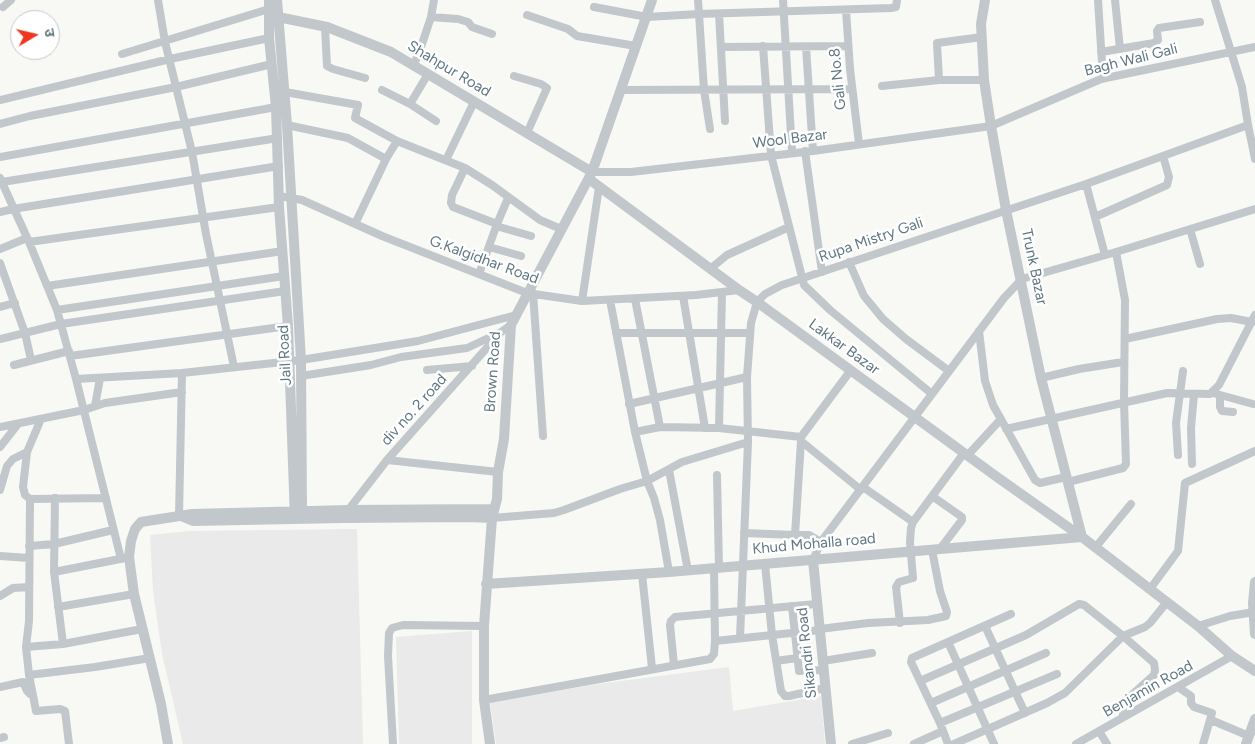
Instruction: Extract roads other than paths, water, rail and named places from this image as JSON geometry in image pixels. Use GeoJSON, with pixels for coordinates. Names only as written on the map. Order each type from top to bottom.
{"type":"FeatureCollection","features":[{"type":"Feature","properties":{"kind":"street"},"geometry":{"type":"LineString","coordinates":[[3,7],[11,0]]}},
{"type":"Feature","properties":{"kind":"street"},"geometry":{"type":"LineString","coordinates":[[158,0],[165,42],[186,123],[234,367]]}},
{"type":"Feature","properties":{"kind":"street","name":"Jail Road"},"geometry":{"type":"LineString","coordinates":[[277,0],[285,92],[302,376],[297,412]]}},
{"type":"Feature","properties":{"kind":"street"},"geometry":{"type":"LineString","coordinates":[[413,65],[431,17],[434,0]]}},
{"type":"Feature","properties":{"kind":"street","name":"Brown Road"},"geometry":{"type":"LineString","coordinates":[[490,744],[484,700],[486,584],[498,472],[504,439],[513,320],[530,293],[561,229],[591,176],[652,0]]}},
{"type":"Feature","properties":{"kind":"street"},"geometry":{"type":"LineString","coordinates":[[698,0],[704,90],[710,128]]}},
{"type":"Feature","properties":{"kind":"street"},"geometry":{"type":"LineString","coordinates":[[783,0],[792,152]]}},
{"type":"Feature","properties":{"kind":"street"},"geometry":{"type":"LineString","coordinates":[[594,8],[647,16],[894,7],[897,6],[897,0]]}},
{"type":"Feature","properties":{"kind":"street","name":"Trunk Bazar"},"geometry":{"type":"LineString","coordinates":[[985,0],[982,15],[984,80],[1006,210],[1022,279],[1041,378],[1082,537]]}},
{"type":"Feature","properties":{"kind":"street"},"geometry":{"type":"LineString","coordinates":[[1098,0],[1103,78]]}},
{"type":"Feature","properties":{"kind":"street"},"geometry":{"type":"LineString","coordinates":[[1115,0],[1120,49]]}},
{"type":"Feature","properties":{"kind":"street"},"geometry":{"type":"LineString","coordinates":[[1215,0],[1246,102],[1248,125],[1255,159]]}},
{"type":"Feature","properties":{"kind":"street"},"geometry":{"type":"LineString","coordinates":[[122,54],[165,42],[269,4]]}},
{"type":"Feature","properties":{"kind":"street","name":"Jail Road"},"geometry":{"type":"LineString","coordinates":[[269,4],[269,38],[278,138],[282,251],[290,362],[297,412],[299,515]]}},
{"type":"Feature","properties":{"kind":"street","name":"Gali No.8"},"geometry":{"type":"LineString","coordinates":[[846,10],[852,89],[859,144]]}},
{"type":"Feature","properties":{"kind":"street"},"geometry":{"type":"LineString","coordinates":[[719,14],[725,120]]}},
{"type":"Feature","properties":{"kind":"street"},"geometry":{"type":"LineString","coordinates":[[527,16],[568,29],[577,36],[636,46]]}},
{"type":"Feature","properties":{"kind":"street","name":"Shahpur Road"},"geometry":{"type":"LineString","coordinates":[[278,17],[325,27],[391,52],[527,133],[591,176]]}},
{"type":"Feature","properties":{"kind":"street"},"geometry":{"type":"LineString","coordinates":[[431,17],[463,20],[469,22],[472,27],[492,34]]}},
{"type":"Feature","properties":{"kind":"street"},"geometry":{"type":"LineString","coordinates":[[1101,52],[1156,42],[1159,28],[1200,22]]}},
{"type":"Feature","properties":{"kind":"street"},"geometry":{"type":"LineString","coordinates":[[325,27],[327,66],[365,78]]}},
{"type":"Feature","properties":{"kind":"street"},"geometry":{"type":"LineString","coordinates":[[939,80],[937,43],[982,37]]}},
{"type":"Feature","properties":{"kind":"street"},"geometry":{"type":"LineString","coordinates":[[0,100],[170,59],[269,38]]}},
{"type":"Feature","properties":{"kind":"street"},"geometry":{"type":"LineString","coordinates":[[763,46],[771,155],[801,278],[808,290],[824,305],[932,394]]}},
{"type":"Feature","properties":{"kind":"street"},"geometry":{"type":"LineString","coordinates":[[721,47],[848,46]]}},
{"type":"Feature","properties":{"kind":"street"},"geometry":{"type":"LineString","coordinates":[[806,47],[809,151],[822,272]]}},
{"type":"Feature","properties":{"kind":"street","name":"Bagh Wali Gali"},"geometry":{"type":"LineString","coordinates":[[991,126],[1103,78],[1255,47]]}},
{"type":"Feature","properties":{"kind":"street"},"geometry":{"type":"LineString","coordinates":[[0,124],[30,116],[176,87],[272,64]]}},
{"type":"Feature","properties":{"kind":"street"},"geometry":{"type":"LineString","coordinates":[[410,104],[428,74]]}},
{"type":"Feature","properties":{"kind":"street"},"geometry":{"type":"LineString","coordinates":[[514,76],[541,84],[547,88],[527,133]]}},
{"type":"Feature","properties":{"kind":"street"},"geometry":{"type":"LineString","coordinates":[[882,86],[939,80],[984,80]]}},
{"type":"Feature","properties":{"kind":"street"},"geometry":{"type":"LineString","coordinates":[[621,90],[852,89]]}},
{"type":"Feature","properties":{"kind":"street"},"geometry":{"type":"LineString","coordinates":[[382,90],[436,120]]}},
{"type":"Feature","properties":{"kind":"street"},"geometry":{"type":"LineString","coordinates":[[285,92],[357,104],[356,118],[397,142],[465,168],[540,220],[561,229]]}},
{"type":"Feature","properties":{"kind":"street"},"geometry":{"type":"LineString","coordinates":[[1246,102],[1255,100]]}},
{"type":"Feature","properties":{"kind":"street"},"geometry":{"type":"LineString","coordinates":[[446,160],[474,102]]}},
{"type":"Feature","properties":{"kind":"street"},"geometry":{"type":"LineString","coordinates":[[0,158],[276,107]]}},
{"type":"Feature","properties":{"kind":"street"},"geometry":{"type":"LineString","coordinates":[[287,125],[348,138],[386,159]]}},
{"type":"Feature","properties":{"kind":"street","name":"Rupa Mistry Gali"},"geometry":{"type":"LineString","coordinates":[[757,302],[772,289],[801,278],[1086,184],[1248,125]]}},
{"type":"Feature","properties":{"kind":"street","name":"Wool Bazar"},"geometry":{"type":"LineString","coordinates":[[591,176],[809,151],[991,126]]}},
{"type":"Feature","properties":{"kind":"street"},"geometry":{"type":"LineString","coordinates":[[168,744],[150,658],[125,558],[113,530],[57,310],[1,180],[278,138]]}},
{"type":"Feature","properties":{"kind":"street"},"geometry":{"type":"LineString","coordinates":[[355,224],[386,159],[397,142]]}},
{"type":"Feature","properties":{"kind":"street"},"geometry":{"type":"LineString","coordinates":[[1095,217],[1167,185],[1169,177],[1163,156]]}},
{"type":"Feature","properties":{"kind":"street"},"geometry":{"type":"LineString","coordinates":[[0,212],[279,166]]}},
{"type":"Feature","properties":{"kind":"street"},"geometry":{"type":"LineString","coordinates":[[465,168],[452,196],[451,203],[456,209],[496,225],[531,236]]}},
{"type":"Feature","properties":{"kind":"street","name":"Lakkar Bazar"},"geometry":{"type":"LineString","coordinates":[[591,176],[599,187],[710,270],[1082,537]]}},
{"type":"Feature","properties":{"kind":"street"},"geometry":{"type":"LineString","coordinates":[[1086,184],[1105,255]]}},
{"type":"Feature","properties":{"kind":"street"},"geometry":{"type":"LineString","coordinates":[[582,301],[599,187]]}},
{"type":"Feature","properties":{"kind":"street","name":"G.Kalgidhar Road"},"geometry":{"type":"LineString","coordinates":[[280,196],[302,200],[355,224],[530,293],[582,301],[683,296],[739,290]]}},
{"type":"Feature","properties":{"kind":"street"},"geometry":{"type":"LineString","coordinates":[[479,274],[496,225],[508,198]]}},
{"type":"Feature","properties":{"kind":"street"},"geometry":{"type":"LineString","coordinates":[[0,249],[28,240],[280,207]]}},
{"type":"Feature","properties":{"kind":"street"},"geometry":{"type":"LineString","coordinates":[[813,560],[821,542],[916,418],[1004,298],[1022,279],[1255,209]]}},
{"type":"Feature","properties":{"kind":"street"},"geometry":{"type":"LineString","coordinates":[[710,270],[727,255],[789,227]]}},
{"type":"Feature","properties":{"kind":"street"},"geometry":{"type":"LineString","coordinates":[[1190,229],[1200,264]]}},
{"type":"Feature","properties":{"kind":"street"},"geometry":{"type":"LineString","coordinates":[[489,247],[521,256]]}},
{"type":"Feature","properties":{"kind":"street"},"geometry":{"type":"LineString","coordinates":[[47,286],[282,251]]}},
{"type":"Feature","properties":{"kind":"street"},"geometry":{"type":"LineString","coordinates":[[979,331],[986,386],[992,405],[1036,480],[1040,483],[1067,480],[1125,466],[1123,362],[1125,300],[1116,252]]}},
{"type":"Feature","properties":{"kind":"street"},"geometry":{"type":"LineString","coordinates":[[849,262],[864,296],[883,319],[949,371]]}},
{"type":"Feature","properties":{"kind":"street"},"geometry":{"type":"LineString","coordinates":[[0,263],[25,333],[31,360]]}},
{"type":"Feature","properties":{"kind":"street"},"geometry":{"type":"LineString","coordinates":[[57,310],[284,276]]}},
{"type":"Feature","properties":{"kind":"street"},"geometry":{"type":"LineString","coordinates":[[0,339],[61,324],[285,291]]}},
{"type":"Feature","properties":{"kind":"street"},"geometry":{"type":"LineString","coordinates":[[719,428],[722,292]]}},
{"type":"Feature","properties":{"kind":"street"},"geometry":{"type":"LineString","coordinates":[[530,293],[543,436]]}},
{"type":"Feature","properties":{"kind":"street"},"geometry":{"type":"LineString","coordinates":[[683,296],[705,428]]}},
{"type":"Feature","properties":{"kind":"street"},"geometry":{"type":"LineString","coordinates":[[635,299],[660,427]]}},
{"type":"Feature","properties":{"kind":"street"},"geometry":{"type":"LineString","coordinates":[[610,300],[635,432],[647,482],[660,520],[669,572]]}},
{"type":"Feature","properties":{"kind":"street"},"geometry":{"type":"LineString","coordinates":[[740,638],[748,442],[746,377],[751,323],[757,302]]}},
{"type":"Feature","properties":{"kind":"street"},"geometry":{"type":"LineString","coordinates":[[0,307],[15,303]]}},
{"type":"Feature","properties":{"kind":"street"},"geometry":{"type":"LineString","coordinates":[[1124,339],[1217,318],[1253,319],[1216,394],[1222,411],[1233,412]]}},
{"type":"Feature","properties":{"kind":"street"},"geometry":{"type":"LineString","coordinates":[[76,380],[182,373],[290,362],[418,341],[513,320]]}},
{"type":"Feature","properties":{"kind":"street","name":"div no. 2 road"},"geometry":{"type":"LineString","coordinates":[[342,518],[387,460],[513,320]]}},
{"type":"Feature","properties":{"kind":"street"},"geometry":{"type":"LineString","coordinates":[[14,364],[69,354],[288,326]]}},
{"type":"Feature","properties":{"kind":"street"},"geometry":{"type":"LineString","coordinates":[[302,376],[371,365],[401,357],[467,348],[501,332]]}},
{"type":"Feature","properties":{"kind":"street"},"geometry":{"type":"LineString","coordinates":[[616,333],[750,333]]}},
{"type":"Feature","properties":{"kind":"street"},"geometry":{"type":"LineString","coordinates":[[1041,378],[1079,369],[1123,362]]}},
{"type":"Feature","properties":{"kind":"street"},"geometry":{"type":"LineString","coordinates":[[427,370],[472,366]]}},
{"type":"Feature","properties":{"kind":"street"},"geometry":{"type":"LineString","coordinates":[[795,535],[801,439],[850,370]]}},
{"type":"Feature","properties":{"kind":"street"},"geometry":{"type":"LineString","coordinates":[[1178,455],[1176,423],[1182,371]]}},
{"type":"Feature","properties":{"kind":"street"},"geometry":{"type":"LineString","coordinates":[[180,516],[182,373]]}},
{"type":"Feature","properties":{"kind":"street"},"geometry":{"type":"LineString","coordinates":[[629,404],[746,377]]}},
{"type":"Feature","properties":{"kind":"street"},"geometry":{"type":"LineString","coordinates":[[95,406],[100,378]]}},
{"type":"Feature","properties":{"kind":"street"},"geometry":{"type":"LineString","coordinates":[[0,427],[84,410],[95,406],[182,392]]}},
{"type":"Feature","properties":{"kind":"street"},"geometry":{"type":"LineString","coordinates":[[1006,429],[1124,402],[1180,392],[1206,395],[1216,394],[1253,404]]}},
{"type":"Feature","properties":{"kind":"street"},"geometry":{"type":"LineString","coordinates":[[1192,464],[1191,428],[1194,394]]}},
{"type":"Feature","properties":{"kind":"street"},"geometry":{"type":"LineString","coordinates":[[41,419],[27,452],[23,492],[30,499],[106,498]]}},
{"type":"Feature","properties":{"kind":"street"},"geometry":{"type":"LineString","coordinates":[[900,623],[896,586],[898,582],[913,578],[910,532],[913,522],[966,454],[1001,419]]}},
{"type":"Feature","properties":{"kind":"street"},"geometry":{"type":"LineString","coordinates":[[0,447],[18,424]]}},
{"type":"Feature","properties":{"kind":"street"},"geometry":{"type":"LineString","coordinates":[[635,432],[660,427],[719,428],[748,430],[801,439],[862,488],[913,522]]}},
{"type":"Feature","properties":{"kind":"street"},"geometry":{"type":"LineString","coordinates":[[125,558],[138,524],[148,519],[192,514],[299,515],[342,518],[559,512],[620,489],[647,482],[682,462],[748,442]]}},
{"type":"Feature","properties":{"kind":"street"},"geometry":{"type":"LineString","coordinates":[[1150,589],[1178,551],[1185,483],[1255,451]]}},
{"type":"Feature","properties":{"kind":"street"},"geometry":{"type":"LineString","coordinates":[[0,490],[7,466],[13,459],[27,452]]}},
{"type":"Feature","properties":{"kind":"street"},"geometry":{"type":"LineString","coordinates":[[387,460],[498,472]]}},
{"type":"Feature","properties":{"kind":"street"},"geometry":{"type":"LineString","coordinates":[[668,470],[688,571]]}},
{"type":"Feature","properties":{"kind":"street"},"geometry":{"type":"LineString","coordinates":[[484,700],[712,658],[715,641],[717,476]]}},
{"type":"Feature","properties":{"kind":"street"},"geometry":{"type":"LineString","coordinates":[[715,641],[868,623],[900,623],[928,620],[946,615],[940,591],[936,550],[962,520],[962,517],[932,496]]}},
{"type":"Feature","properties":{"kind":"street"},"geometry":{"type":"LineString","coordinates":[[55,498],[54,572],[63,644]]}},
{"type":"Feature","properties":{"kind":"street"},"geometry":{"type":"LineString","coordinates":[[30,499],[29,621],[26,647],[32,694],[36,711],[65,710],[69,744]]}},
{"type":"Feature","properties":{"kind":"street"},"geometry":{"type":"LineString","coordinates":[[1095,548],[1132,504]]}},
{"type":"Feature","properties":{"kind":"street"},"geometry":{"type":"LineString","coordinates":[[299,515],[350,510],[493,513]]}},
{"type":"Feature","properties":{"kind":"street"},"geometry":{"type":"LineString","coordinates":[[29,546],[54,544],[113,530]]}},
{"type":"Feature","properties":{"kind":"street"},"geometry":{"type":"LineString","coordinates":[[744,533],[809,535],[821,542]]}},
{"type":"Feature","properties":{"kind":"street"},"geometry":{"type":"LineString","coordinates":[[1082,537],[1198,626],[1232,656],[1255,671]]}},
{"type":"Feature","properties":{"kind":"street","name":"Khud Mohalla road"},"geometry":{"type":"LineString","coordinates":[[486,584],[688,571],[1082,537]]}},
{"type":"Feature","properties":{"kind":"street"},"geometry":{"type":"LineString","coordinates":[[0,556],[29,558]]}},
{"type":"Feature","properties":{"kind":"street"},"geometry":{"type":"LineString","coordinates":[[54,572],[125,558]]}},
{"type":"Feature","properties":{"kind":"street","name":"Sikandri Road"},"geometry":{"type":"LineString","coordinates":[[813,560],[831,744]]}},
{"type":"Feature","properties":{"kind":"street"},"geometry":{"type":"LineString","coordinates":[[765,564],[772,635],[780,685],[785,696],[825,688]]}},
{"type":"Feature","properties":{"kind":"street"},"geometry":{"type":"LineString","coordinates":[[642,574],[652,668]]}},
{"type":"Feature","properties":{"kind":"street"},"geometry":{"type":"LineString","coordinates":[[1255,582],[1255,634]]}},
{"type":"Feature","properties":{"kind":"street"},"geometry":{"type":"LineString","coordinates":[[0,596],[13,588],[29,587]]}},
{"type":"Feature","properties":{"kind":"street"},"geometry":{"type":"LineString","coordinates":[[58,607],[134,594]]}},
{"type":"Feature","properties":{"kind":"street"},"geometry":{"type":"LineString","coordinates":[[954,744],[1065,693],[1123,636],[1148,625],[1167,602]]}},
{"type":"Feature","properties":{"kind":"street"},"geometry":{"type":"LineString","coordinates":[[674,664],[670,632],[673,619],[678,616],[816,604]]}},
{"type":"Feature","properties":{"kind":"street"},"geometry":{"type":"LineString","coordinates":[[920,680],[1034,631],[1079,604],[1084,605],[1154,663],[1155,672],[1123,703],[1123,718]]}},
{"type":"Feature","properties":{"kind":"street"},"geometry":{"type":"LineString","coordinates":[[792,606],[798,669],[800,672],[872,653]]}},
{"type":"Feature","properties":{"kind":"street"},"geometry":{"type":"LineString","coordinates":[[1198,626],[1230,616],[1254,612]]}},
{"type":"Feature","properties":{"kind":"street"},"geometry":{"type":"LineString","coordinates":[[948,744],[911,662],[912,658],[1011,614]]}},
{"type":"Feature","properties":{"kind":"street"},"geometry":{"type":"LineString","coordinates":[[393,744],[388,645],[389,633],[392,628],[403,625],[484,626]]}},
{"type":"Feature","properties":{"kind":"street"},"geometry":{"type":"LineString","coordinates":[[985,626],[1025,713]]}},
{"type":"Feature","properties":{"kind":"street"},"geometry":{"type":"LineString","coordinates":[[26,647],[63,644],[142,629]]}},
{"type":"Feature","properties":{"kind":"street"},"geometry":{"type":"LineString","coordinates":[[948,642],[994,744]]}},
{"type":"Feature","properties":{"kind":"street"},"geometry":{"type":"LineString","coordinates":[[931,703],[1046,653]]}},
{"type":"Feature","properties":{"kind":"street","name":"Benjamin Road"},"geometry":{"type":"LineString","coordinates":[[1076,744],[1232,656]]}},
{"type":"Feature","properties":{"kind":"street"},"geometry":{"type":"LineString","coordinates":[[29,675],[150,658]]}},
{"type":"Feature","properties":{"kind":"street"},"geometry":{"type":"LineString","coordinates":[[776,661],[797,658]]}},
{"type":"Feature","properties":{"kind":"street"},"geometry":{"type":"LineString","coordinates":[[940,723],[1057,674]]}},
{"type":"Feature","properties":{"kind":"street"},"geometry":{"type":"LineString","coordinates":[[0,687],[23,682],[27,690],[32,694]]}},
{"type":"Feature","properties":{"kind":"street"},"geometry":{"type":"LineString","coordinates":[[1178,687],[1191,696],[1191,703],[1194,706],[1212,713],[1203,744]]}},
{"type":"Feature","properties":{"kind":"street"},"geometry":{"type":"LineString","coordinates":[[1211,720],[1248,740],[1255,719]]}},
{"type":"Feature","properties":{"kind":"street"},"geometry":{"type":"LineString","coordinates":[[914,744],[943,731]]}},
{"type":"Feature","properties":{"kind":"street"},"geometry":{"type":"LineString","coordinates":[[1099,731],[1107,744]]}},
{"type":"Feature","properties":{"kind":"street"},"geometry":{"type":"LineString","coordinates":[[852,744],[888,733]]}}]}
